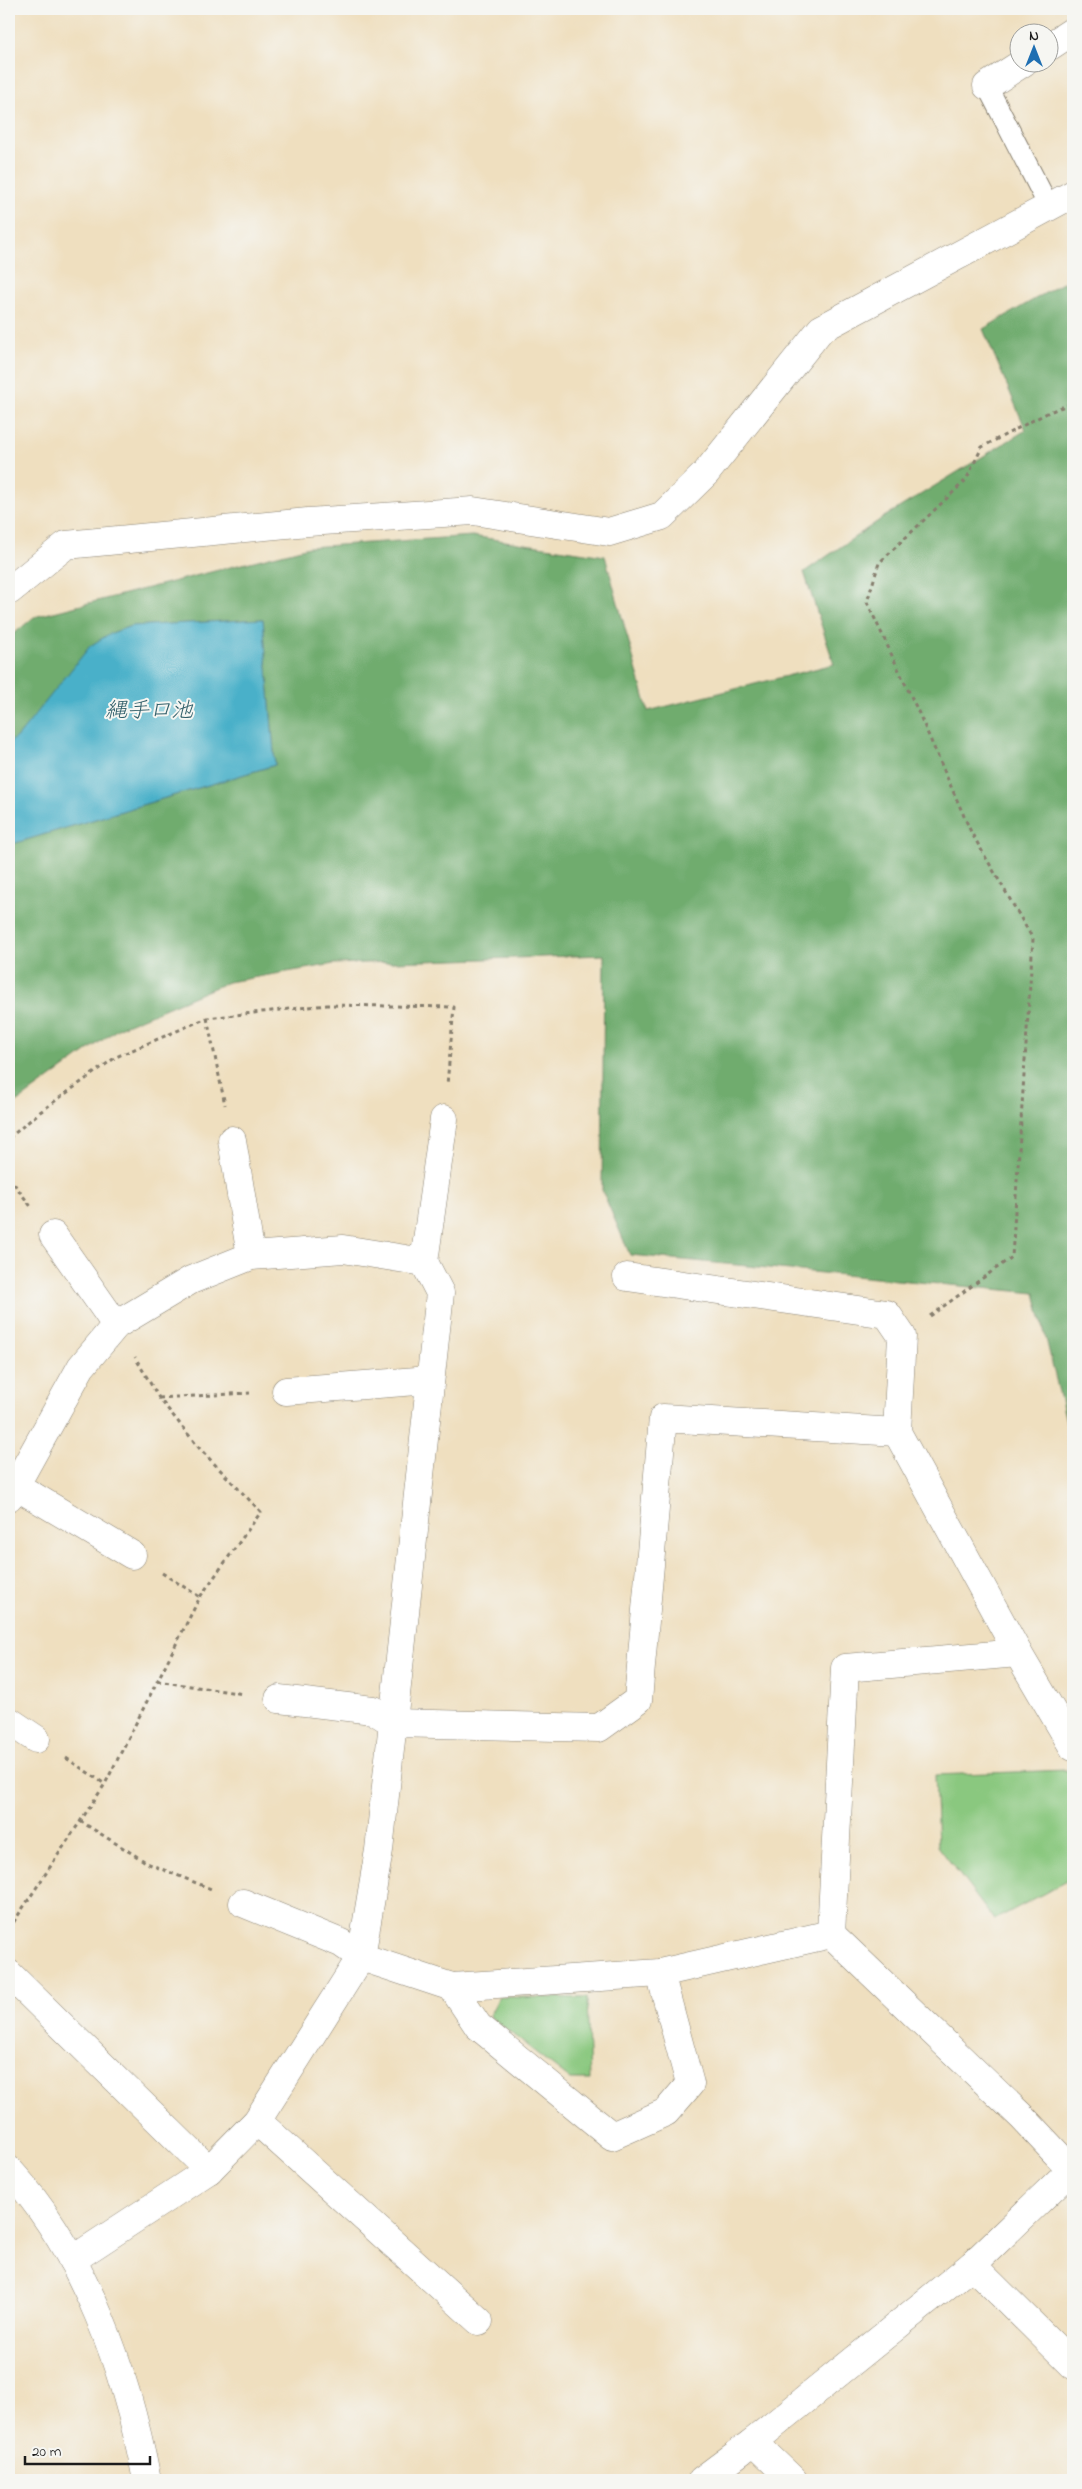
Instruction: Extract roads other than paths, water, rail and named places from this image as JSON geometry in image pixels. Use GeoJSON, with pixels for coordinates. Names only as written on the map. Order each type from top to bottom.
{"type":"FeatureCollection","features":[{"type":"Feature","properties":{"kind":"street"},"geometry":{"type":"LineString","coordinates":[[1060,39],[1073,30]]}},
{"type":"Feature","properties":{"kind":"street"},"geometry":{"type":"LineString","coordinates":[[987,86],[1010,71]]}},
{"type":"Feature","properties":{"kind":"street"},"geometry":{"type":"LineString","coordinates":[[9,591],[66,545],[308,522],[473,511],[609,532],[662,516],[706,473],[821,328],[1073,194]]}},
{"type":"Feature","properties":{"kind":"street"},"geometry":{"type":"LineString","coordinates":[[72,2260],[209,2170],[257,2121],[361,1957],[379,1850],[440,1294],[424,1262],[444,1119]]}},
{"type":"Feature","properties":{"kind":"street"},"geometry":{"type":"LineString","coordinates":[[232,1140],[251,1256]]}},
{"type":"Feature","properties":{"kind":"street"},"geometry":{"type":"LineString","coordinates":[[53,1235],[116,1325]]}},
{"type":"Feature","properties":{"kind":"street"},"geometry":{"type":"LineString","coordinates":[[132,1555],[15,1475],[81,1367],[116,1325],[192,1280],[251,1256],[343,1249],[424,1262]]}},
{"type":"Feature","properties":{"kind":"street"},"geometry":{"type":"LineString","coordinates":[[627,1277],[887,1314],[902,1336],[897,1432],[1018,1653],[1073,1747]]}},
{"type":"Feature","properties":{"kind":"street"},"geometry":{"type":"LineString","coordinates":[[286,1391],[430,1380]]}},
{"type":"Feature","properties":{"kind":"street"},"geometry":{"type":"LineString","coordinates":[[279,1699],[373,1710],[394,1723],[599,1728],[638,1700],[663,1418],[897,1432]]}},
{"type":"Feature","properties":{"kind":"street"},"geometry":{"type":"LineString","coordinates":[[702,2480],[753,2442],[972,2265],[1072,2168],[1023,2118],[831,1934],[844,1668],[1018,1653]]}},
{"type":"Feature","properties":{"kind":"street"},"geometry":{"type":"LineString","coordinates":[[9,1721],[36,1739]]}},
{"type":"Feature","properties":{"kind":"street"},"geometry":{"type":"LineString","coordinates":[[244,1903],[341,1943],[361,1957],[452,1987],[660,1973],[831,1934]]}},
{"type":"Feature","properties":{"kind":"street"},"geometry":{"type":"LineString","coordinates":[[452,1987],[478,2026],[612,2136],[666,2112],[690,2084],[660,1973]]}},
{"type":"Feature","properties":{"kind":"street"},"geometry":{"type":"LineString","coordinates":[[9,1974],[209,2170]]}},
{"type":"Feature","properties":{"kind":"street"},"geometry":{"type":"LineString","coordinates":[[257,2121],[479,2322]]}},
{"type":"Feature","properties":{"kind":"street"},"geometry":{"type":"LineString","coordinates":[[9,2170],[27,2189],[72,2260],[111,2344],[135,2421],[147,2480]]}},
{"type":"Feature","properties":{"kind":"street"},"geometry":{"type":"LineString","coordinates":[[972,2265],[1073,2365]]}},
{"type":"Feature","properties":{"kind":"street"},"geometry":{"type":"LineString","coordinates":[[753,2442],[793,2480]]}},
{"type":"Feature","properties":{"kind":"lane"},"geometry":{"type":"LineString","coordinates":[[987,86],[1049,207]]}},
{"type":"Feature","properties":{"kind":"water","name":"縄手口池"},"geometry":{"type":"Polygon","coordinates":[[[263,619],[275,765],[9,845],[9,743],[20,734],[90,646],[109,634],[131,626],[263,619]]]}}]}
